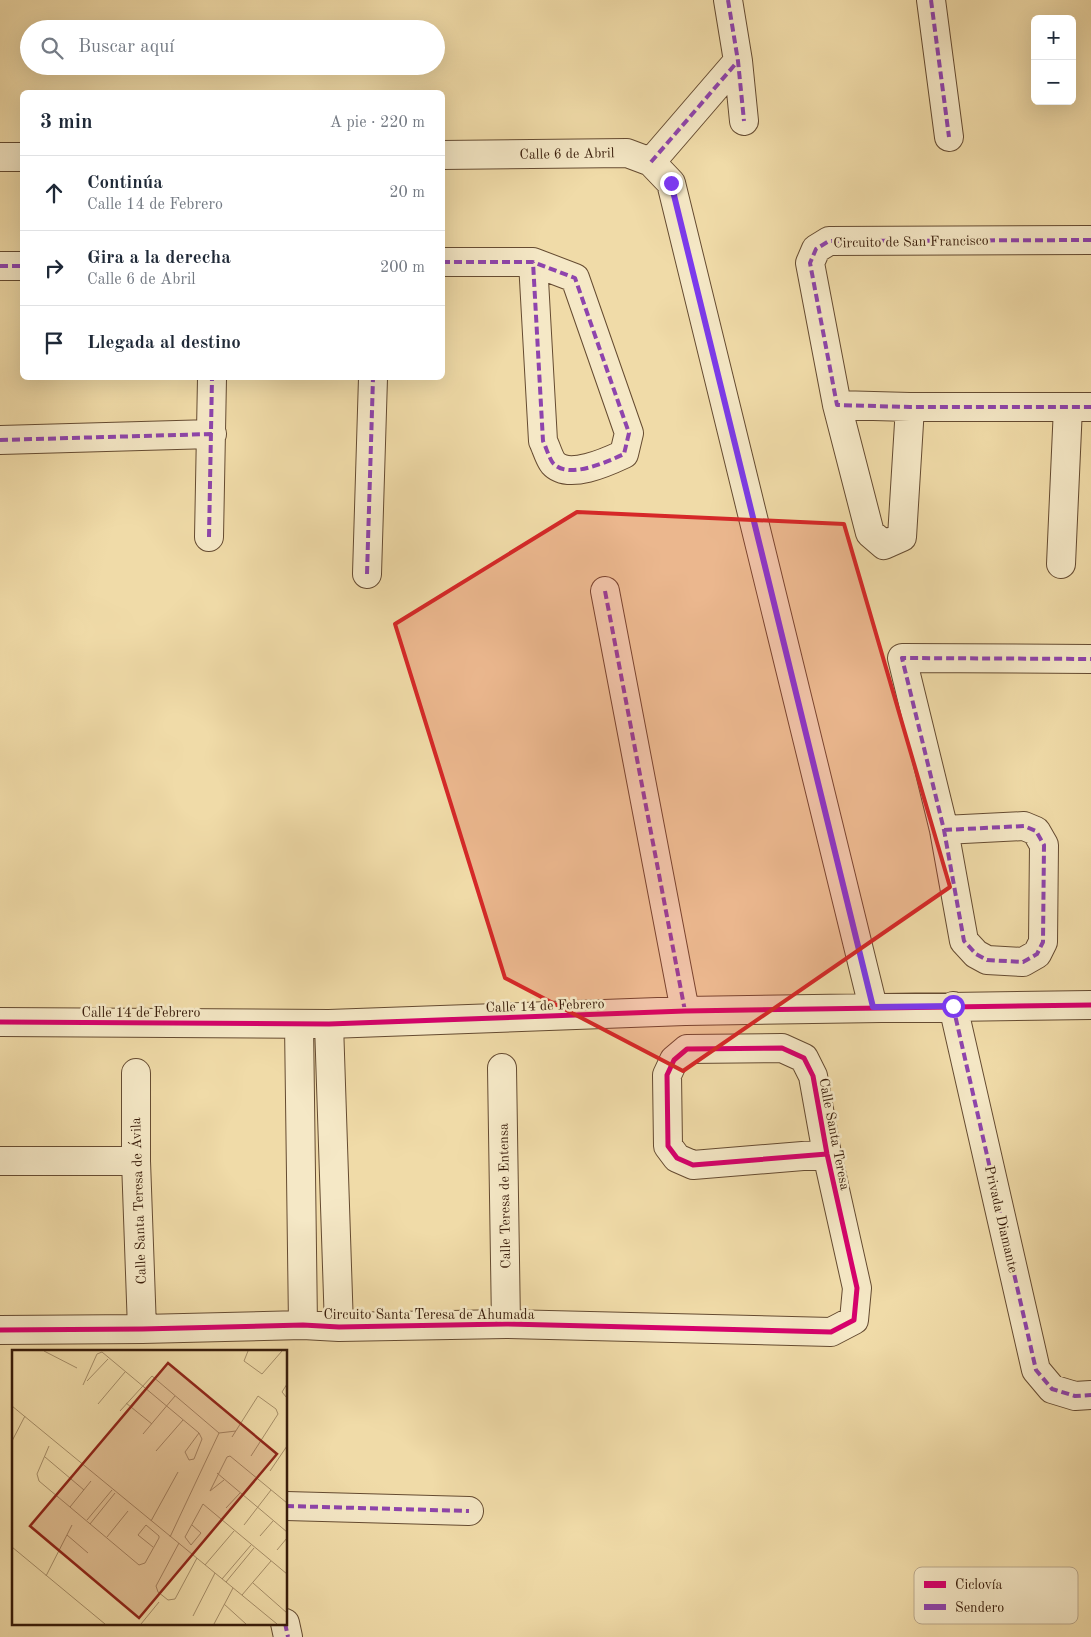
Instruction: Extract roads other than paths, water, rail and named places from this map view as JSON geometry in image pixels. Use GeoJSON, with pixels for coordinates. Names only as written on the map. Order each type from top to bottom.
{"type":"FeatureCollection","features":[{"type":"Feature","properties":{"kind":"street"},"geometry":{"type":"LineString","coordinates":[[728,0],[738,61],[744,121]]}},
{"type":"Feature","properties":{"kind":"street"},"geometry":{"type":"LineString","coordinates":[[931,0],[949,137]]}},
{"type":"Feature","properties":{"kind":"street"},"geometry":{"type":"LineString","coordinates":[[651,162],[738,61]]}},
{"type":"Feature","properties":{"kind":"street","name":"Calle 6 de Abril"},"geometry":{"type":"LineString","coordinates":[[445,155],[627,153],[651,162],[671,183],[873,1007]]}},
{"type":"Feature","properties":{"kind":"street"},"geometry":{"type":"LineString","coordinates":[[0,157],[20,157]]}},
{"type":"Feature","properties":{"kind":"street","name":"Circuito de San Francisco"},"geometry":{"type":"LineString","coordinates":[[910,407],[902,537],[884,545],[870,533],[837,405],[810,263],[816,249],[829,240],[1091,240]]}},
{"type":"Feature","properties":{"kind":"street"},"geometry":{"type":"LineString","coordinates":[[445,262],[533,262],[575,278],[629,433],[624,454],[604,464],[569,471],[553,463],[544,441],[533,262]]}},
{"type":"Feature","properties":{"kind":"street"},"geometry":{"type":"LineString","coordinates":[[0,266],[20,266]]}},
{"type":"Feature","properties":{"kind":"street"},"geometry":{"type":"LineString","coordinates":[[209,537],[212,380]]}},
{"type":"Feature","properties":{"kind":"street"},"geometry":{"type":"LineString","coordinates":[[367,574],[373,380]]}},
{"type":"Feature","properties":{"kind":"street"},"geometry":{"type":"LineString","coordinates":[[837,405],[1079,407],[1061,564]]}},
{"type":"Feature","properties":{"kind":"street"},"geometry":{"type":"LineString","coordinates":[[0,440],[212,434]]}},
{"type":"Feature","properties":{"kind":"street"},"geometry":{"type":"LineString","coordinates":[[605,591],[685,1011]]}},
{"type":"Feature","properties":{"kind":"street"},"geometry":{"type":"LineString","coordinates":[[944,830],[1024,826],[1036,831],[1044,845],[1042,942],[1037,954],[1023,962],[987,960],[976,954],[964,941],[944,830],[902,658],[1091,659]]}},
{"type":"Feature","properties":{"kind":"street","name":"Calle 14 de Febrero"},"geometry":{"type":"LineString","coordinates":[[0,1022],[329,1024],[685,1011],[1091,1005]]}},
{"type":"Feature","properties":{"kind":"street","name":"Privada Diamante"},"geometry":{"type":"LineString","coordinates":[[953,1006],[1036,1370],[1052,1389],[1076,1396],[1091,1395]]}},
{"type":"Feature","properties":{"kind":"street"},"geometry":{"type":"LineString","coordinates":[[299,1024],[303,1325]]}},
{"type":"Feature","properties":{"kind":"street"},"geometry":{"type":"LineString","coordinates":[[329,1024],[339,1327]]}},
{"type":"Feature","properties":{"kind":"street","name":"Calle Santa Teresa"},"geometry":{"type":"LineString","coordinates":[[827,1154],[693,1165],[677,1158],[668,1146],[667,1075],[674,1060],[687,1049],[782,1048],[804,1058],[813,1076],[827,1154],[857,1288],[854,1320]]}},
{"type":"Feature","properties":{"kind":"street","name":"Calle Teresa de Entensa"},"geometry":{"type":"LineString","coordinates":[[502,1068],[506,1324]]}},
{"type":"Feature","properties":{"kind":"street","name":"Calle Santa Teresa de Ávila"},"geometry":{"type":"LineString","coordinates":[[136,1073],[136,1161],[142,1329]]}},
{"type":"Feature","properties":{"kind":"street"},"geometry":{"type":"LineString","coordinates":[[0,1161],[136,1161]]}},
{"type":"Feature","properties":{"kind":"street","name":"Circuito Santa Teresa de Ahumada"},"geometry":{"type":"LineString","coordinates":[[0,1330],[506,1324],[832,1332],[854,1320]]}},
{"type":"Feature","properties":{"kind":"street"},"geometry":{"type":"LineString","coordinates":[[288,1506],[469,1511]]}},
{"type":"Feature","properties":{"kind":"street"},"geometry":{"type":"LineString","coordinates":[[285,1624],[288,1637]]}}]}
